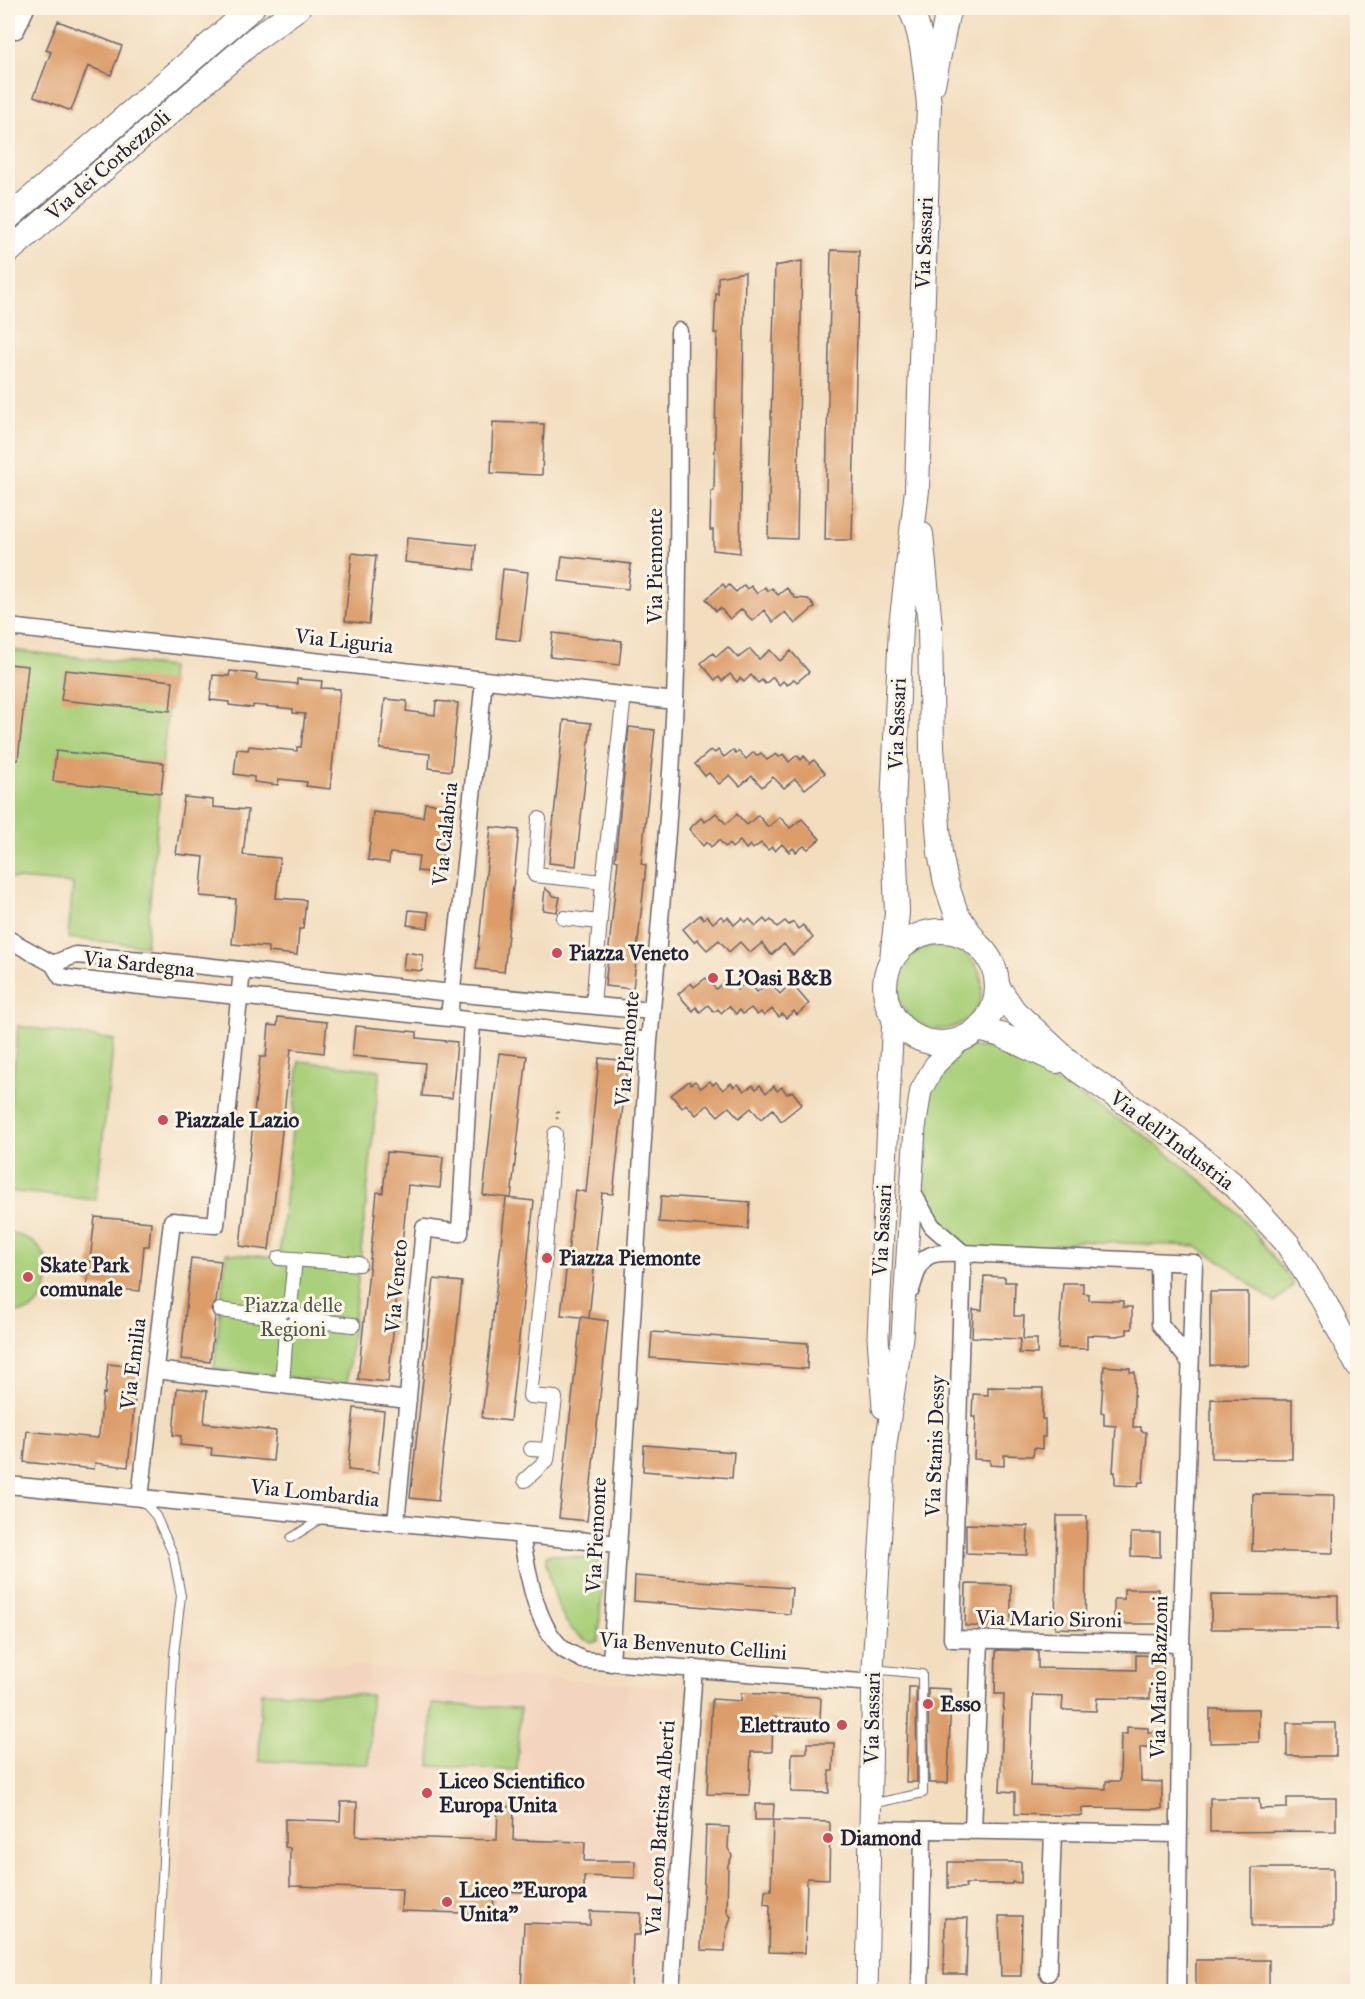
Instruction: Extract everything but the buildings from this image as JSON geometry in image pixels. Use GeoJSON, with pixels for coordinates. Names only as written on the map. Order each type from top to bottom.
{"type":"FeatureCollection","features":[{"type":"Feature","properties":{"kind":"main road"},"geometry":{"type":"LineString","coordinates":[[172,93],[252,8]]}},
{"type":"Feature","properties":{"kind":"main road"},"geometry":{"type":"LineString","coordinates":[[172,93],[298,8]]}},
{"type":"Feature","properties":{"kind":"main road","name":"Via Sassari"},"geometry":{"type":"LineString","coordinates":[[892,959],[897,913],[893,807],[900,626],[917,490],[929,104],[924,60],[910,8]]}},
{"type":"Feature","properties":{"kind":"main road","name":"Via Sassari"},"geometry":{"type":"LineString","coordinates":[[929,104],[946,15],[950,8]]}},
{"type":"Feature","properties":{"kind":"main road","name":"Via dei Corbezzoli"},"geometry":{"type":"LineString","coordinates":[[8,218],[172,93]]}},
{"type":"Feature","properties":{"kind":"main road","name":"Via dei Corbezzoli"},"geometry":{"type":"LineString","coordinates":[[8,252],[172,93]]}},
{"type":"Feature","properties":{"kind":"main road","name":"Via Sassari"},"geometry":{"type":"LineString","coordinates":[[917,490],[930,626],[932,748],[940,853],[946,883],[956,913],[978,945]]}},
{"type":"Feature","properties":{"kind":"main road"},"geometry":{"type":"LineString","coordinates":[[937,931],[959,934],[978,945],[993,968],[997,986],[994,1005],[970,1034],[940,1043],[928,1042],[908,1032],[888,1007],[885,978],[892,959],[907,942],[937,931]]}},
{"type":"Feature","properties":{"kind":"main road","name":"Via dell'Industria"},"geometry":{"type":"LineString","coordinates":[[997,986],[1014,1011],[1078,1070],[1178,1139],[1235,1186],[1287,1243],[1326,1305],[1358,1366]]}},
{"type":"Feature","properties":{"kind":"main road","name":"Via dell'Industria"},"geometry":{"type":"LineString","coordinates":[[970,1034],[1001,1035],[1078,1070]]}},
{"type":"Feature","properties":{"kind":"street"},"geometry":{"type":"LineString","coordinates":[[12,29],[26,8]]}},
{"type":"Feature","properties":{"kind":"street","name":"Via Piemonte"},"geometry":{"type":"LineString","coordinates":[[611,1663],[649,1041],[658,948],[675,701],[679,331]]}},
{"type":"Feature","properties":{"kind":"street","name":"Via Liguria"},"geometry":{"type":"LineString","coordinates":[[8,627],[675,701]]}},
{"type":"Feature","properties":{"kind":"street","name":"Via Calabria"},"geometry":{"type":"LineString","coordinates":[[452,993],[484,680]]}},
{"type":"Feature","properties":{"kind":"street"},"geometry":{"type":"LineString","coordinates":[[593,1006],[599,922],[624,695]]}},
{"type":"Feature","properties":{"kind":"street"},"geometry":{"type":"LineString","coordinates":[[539,819],[535,875],[603,882]]}},
{"type":"Feature","properties":{"kind":"street"},"geometry":{"type":"LineString","coordinates":[[564,918],[599,922]]}},
{"type":"Feature","properties":{"kind":"street"},"geometry":{"type":"LineString","coordinates":[[8,939],[52,964]]}},
{"type":"Feature","properties":{"kind":"street","name":"Via Sardegna"},"geometry":{"type":"LineString","coordinates":[[649,1041],[74,979],[62,977],[52,964],[75,955],[652,1011]]}},
{"type":"Feature","properties":{"kind":"street"},"geometry":{"type":"LineString","coordinates":[[238,997],[242,970]]}},
{"type":"Feature","properties":{"kind":"street"},"geometry":{"type":"LineString","coordinates":[[449,1018],[452,993]]}},
{"type":"Feature","properties":{"kind":"street","name":"Via Emilia"},"geometry":{"type":"LineString","coordinates":[[141,1498],[172,1221],[216,1225],[238,997]]}},
{"type":"Feature","properties":{"kind":"street","name":"Via Sassari"},"geometry":{"type":"LineString","coordinates":[[886,1444],[878,1337],[893,1016]]}},
{"type":"Feature","properties":{"kind":"street","name":"Via Veneto"},"geometry":{"type":"LineString","coordinates":[[396,1523],[424,1228],[460,1233],[472,1021]]}},
{"type":"Feature","properties":{"kind":"street","name":"Via Sassari"},"geometry":{"type":"LineString","coordinates":[[867,1992],[873,1676],[886,1444],[903,1337],[915,1128],[921,1090],[935,1065],[970,1034]]}},
{"type":"Feature","properties":{"kind":"street"},"geometry":{"type":"LineString","coordinates":[[525,1480],[547,1460],[555,1398],[530,1396],[555,1134]]}},
{"type":"Feature","properties":{"kind":"street"},"geometry":{"type":"LineString","coordinates":[[911,1190],[932,1226],[963,1253]]}},
{"type":"Feature","properties":{"kind":"street"},"geometry":{"type":"LineString","coordinates":[[904,1314],[918,1264],[930,1254],[963,1253],[1160,1262],[1160,1324],[1190,1362]]}},
{"type":"Feature","properties":{"kind":"street","name":"Via Stanis Dessy"},"geometry":{"type":"LineString","coordinates":[[952,1639],[963,1253]]}},
{"type":"Feature","properties":{"kind":"street"},"geometry":{"type":"LineString","coordinates":[[279,1258],[359,1264]]}},
{"type":"Feature","properties":{"kind":"street"},"geometry":{"type":"LineString","coordinates":[[295,1260],[290,1306],[300,1319]]}},
{"type":"Feature","properties":{"kind":"street","name":"Via Mario Bazzoni"},"geometry":{"type":"LineString","coordinates":[[1160,1262],[1194,1263],[1181,1644],[1177,1992]]}},
{"type":"Feature","properties":{"kind":"street"},"geometry":{"type":"LineString","coordinates":[[220,1310],[276,1317],[290,1306]]}},
{"type":"Feature","properties":{"kind":"street"},"geometry":{"type":"LineString","coordinates":[[276,1317],[286,1330],[282,1385]]}},
{"type":"Feature","properties":{"kind":"street"},"geometry":{"type":"LineString","coordinates":[[286,1330],[300,1319],[353,1325]]}},
{"type":"Feature","properties":{"kind":"street"},"geometry":{"type":"LineString","coordinates":[[155,1370],[408,1400]]}},
{"type":"Feature","properties":{"kind":"street"},"geometry":{"type":"LineString","coordinates":[[531,1449],[548,1450]]}},
{"type":"Feature","properties":{"kind":"street","name":"Via Lombardia"},"geometry":{"type":"LineString","coordinates":[[8,1485],[618,1544]]}},
{"type":"Feature","properties":{"kind":"street","name":"Via Benvenuto Cellini"},"geometry":{"type":"LineString","coordinates":[[521,1536],[532,1594],[549,1632],[563,1648],[583,1660],[694,1668],[873,1676]]}},
{"type":"Feature","properties":{"kind":"street","name":"Via Mario Sironi"},"geometry":{"type":"LineString","coordinates":[[952,1639],[1181,1644]]}},
{"type":"Feature","properties":{"kind":"street"},"geometry":{"type":"LineString","coordinates":[[973,1831],[980,1640]]}},
{"type":"Feature","properties":{"kind":"street","name":"Via Leon Battista Alberti"},"geometry":{"type":"LineString","coordinates":[[671,1992],[694,1668]]}},
{"type":"Feature","properties":{"kind":"street"},"geometry":{"type":"LineString","coordinates":[[870,1829],[1179,1834]]}},
{"type":"Feature","properties":{"kind":"street"},"geometry":{"type":"LineString","coordinates":[[920,1992],[923,1830]]}},
{"type":"Feature","properties":{"kind":"street"},"geometry":{"type":"LineString","coordinates":[[1048,1973],[1053,1832]]}},
{"type":"Feature","properties":{"kind":"lane"},"geometry":{"type":"LineString","coordinates":[[141,1498],[156,1516],[172,1554],[181,1596],[174,1654],[156,1992]]}},
{"type":"Feature","properties":{"kind":"lane"},"geometry":{"type":"LineString","coordinates":[[291,1538],[326,1516]]}},
{"type":"Feature","properties":{"kind":"lane"},"geometry":{"type":"LineString","coordinates":[[871,1804],[923,1793],[922,1674],[873,1676]]}},
{"type":"Feature","properties":{"kind":"shaded area","name":"Liceo Scientifico Europa Unita"},"geometry":{"type":"Polygon","coordinates":[[[188,1655],[676,1687],[663,1991],[175,1992],[188,1655]]]}},
{"type":"Feature","properties":{"kind":"green space"},"geometry":{"type":"Polygon","coordinates":[[[8,650],[171,667],[146,946],[68,938],[73,884],[8,878],[8,650]]]}},
{"type":"Feature","properties":{"kind":"green space"},"geometry":{"type":"Polygon","coordinates":[[[940,945],[963,952],[975,964],[982,987],[975,1010],[963,1022],[940,1029],[917,1022],[905,1010],[898,987],[905,964],[917,952],[940,945]]]}},
{"type":"Feature","properties":{"kind":"green space"},"geometry":{"type":"Polygon","coordinates":[[[18,1026],[114,1040],[96,1200],[8,1191],[8,1126],[18,1026]]]}},
{"type":"Feature","properties":{"kind":"green space"},"geometry":{"type":"Polygon","coordinates":[[[972,1047],[990,1048],[1010,1055],[1140,1132],[1202,1181],[1242,1217],[1294,1284],[1275,1303],[1221,1261],[1195,1246],[1077,1241],[1011,1255],[963,1253],[922,1209],[930,1089],[957,1052],[972,1047]]]}},
{"type":"Feature","properties":{"kind":"green space","name":"Piazza delle Regioni"},"geometry":{"type":"Polygon","coordinates":[[[299,1061],[380,1070],[347,1384],[214,1369],[226,1253],[279,1258],[299,1061]]]}},
{"type":"Feature","properties":{"kind":"green space","name":"Skate Park comunale"},"geometry":{"type":"Polygon","coordinates":[[[8,1232],[34,1243],[45,1256],[47,1263],[48,1279],[44,1295],[35,1307],[25,1312],[8,1312],[8,1232]]]}},
{"type":"Feature","properties":{"kind":"green space"},"geometry":{"type":"Polygon","coordinates":[[[551,1554],[604,1561],[598,1641],[592,1643],[580,1637],[565,1620],[556,1599],[546,1563],[546,1556],[551,1554]]]}},
{"type":"Feature","properties":{"kind":"green space"},"geometry":{"type":"Polygon","coordinates":[[[261,1692],[371,1695],[369,1764],[259,1761],[261,1692]]]}},
{"type":"Feature","properties":{"kind":"green space"},"geometry":{"type":"Polygon","coordinates":[[[432,1704],[520,1708],[517,1770],[430,1766],[432,1704]]]}},
{"type":"Feature","properties":{"kind":"place","name":"Piazza Veneto"},"geometry":{"type":"Point","coordinates":[557,953]}},
{"type":"Feature","properties":{"kind":"place","name":"L'Oasi B&B"},"geometry":{"type":"Point","coordinates":[713,978]}},
{"type":"Feature","properties":{"kind":"place","name":"Piazzale Lazio"},"geometry":{"type":"Point","coordinates":[163,1120]}},
{"type":"Feature","properties":{"kind":"place","name":"Piazza Piemonte"},"geometry":{"type":"Point","coordinates":[547,1258]}},
{"type":"Feature","properties":{"kind":"place","name":"Skate Park comunale"},"geometry":{"type":"Point","coordinates":[28,1277]}},
{"type":"Feature","properties":{"kind":"place","name":"Esso"},"geometry":{"type":"Point","coordinates":[928,1704]}},
{"type":"Feature","properties":{"kind":"place","name":"Elettrauto"},"geometry":{"type":"Point","coordinates":[842,1725]}},
{"type":"Feature","properties":{"kind":"place","name":"Liceo Scientifico Europa Unita"},"geometry":{"type":"Point","coordinates":[427,1793]}},
{"type":"Feature","properties":{"kind":"place","name":"Diamond"},"geometry":{"type":"Point","coordinates":[828,1838]}},
{"type":"Feature","properties":{"kind":"place","name":"Liceo \"Europa Unita\""},"geometry":{"type":"Point","coordinates":[447,1902]}}]}
